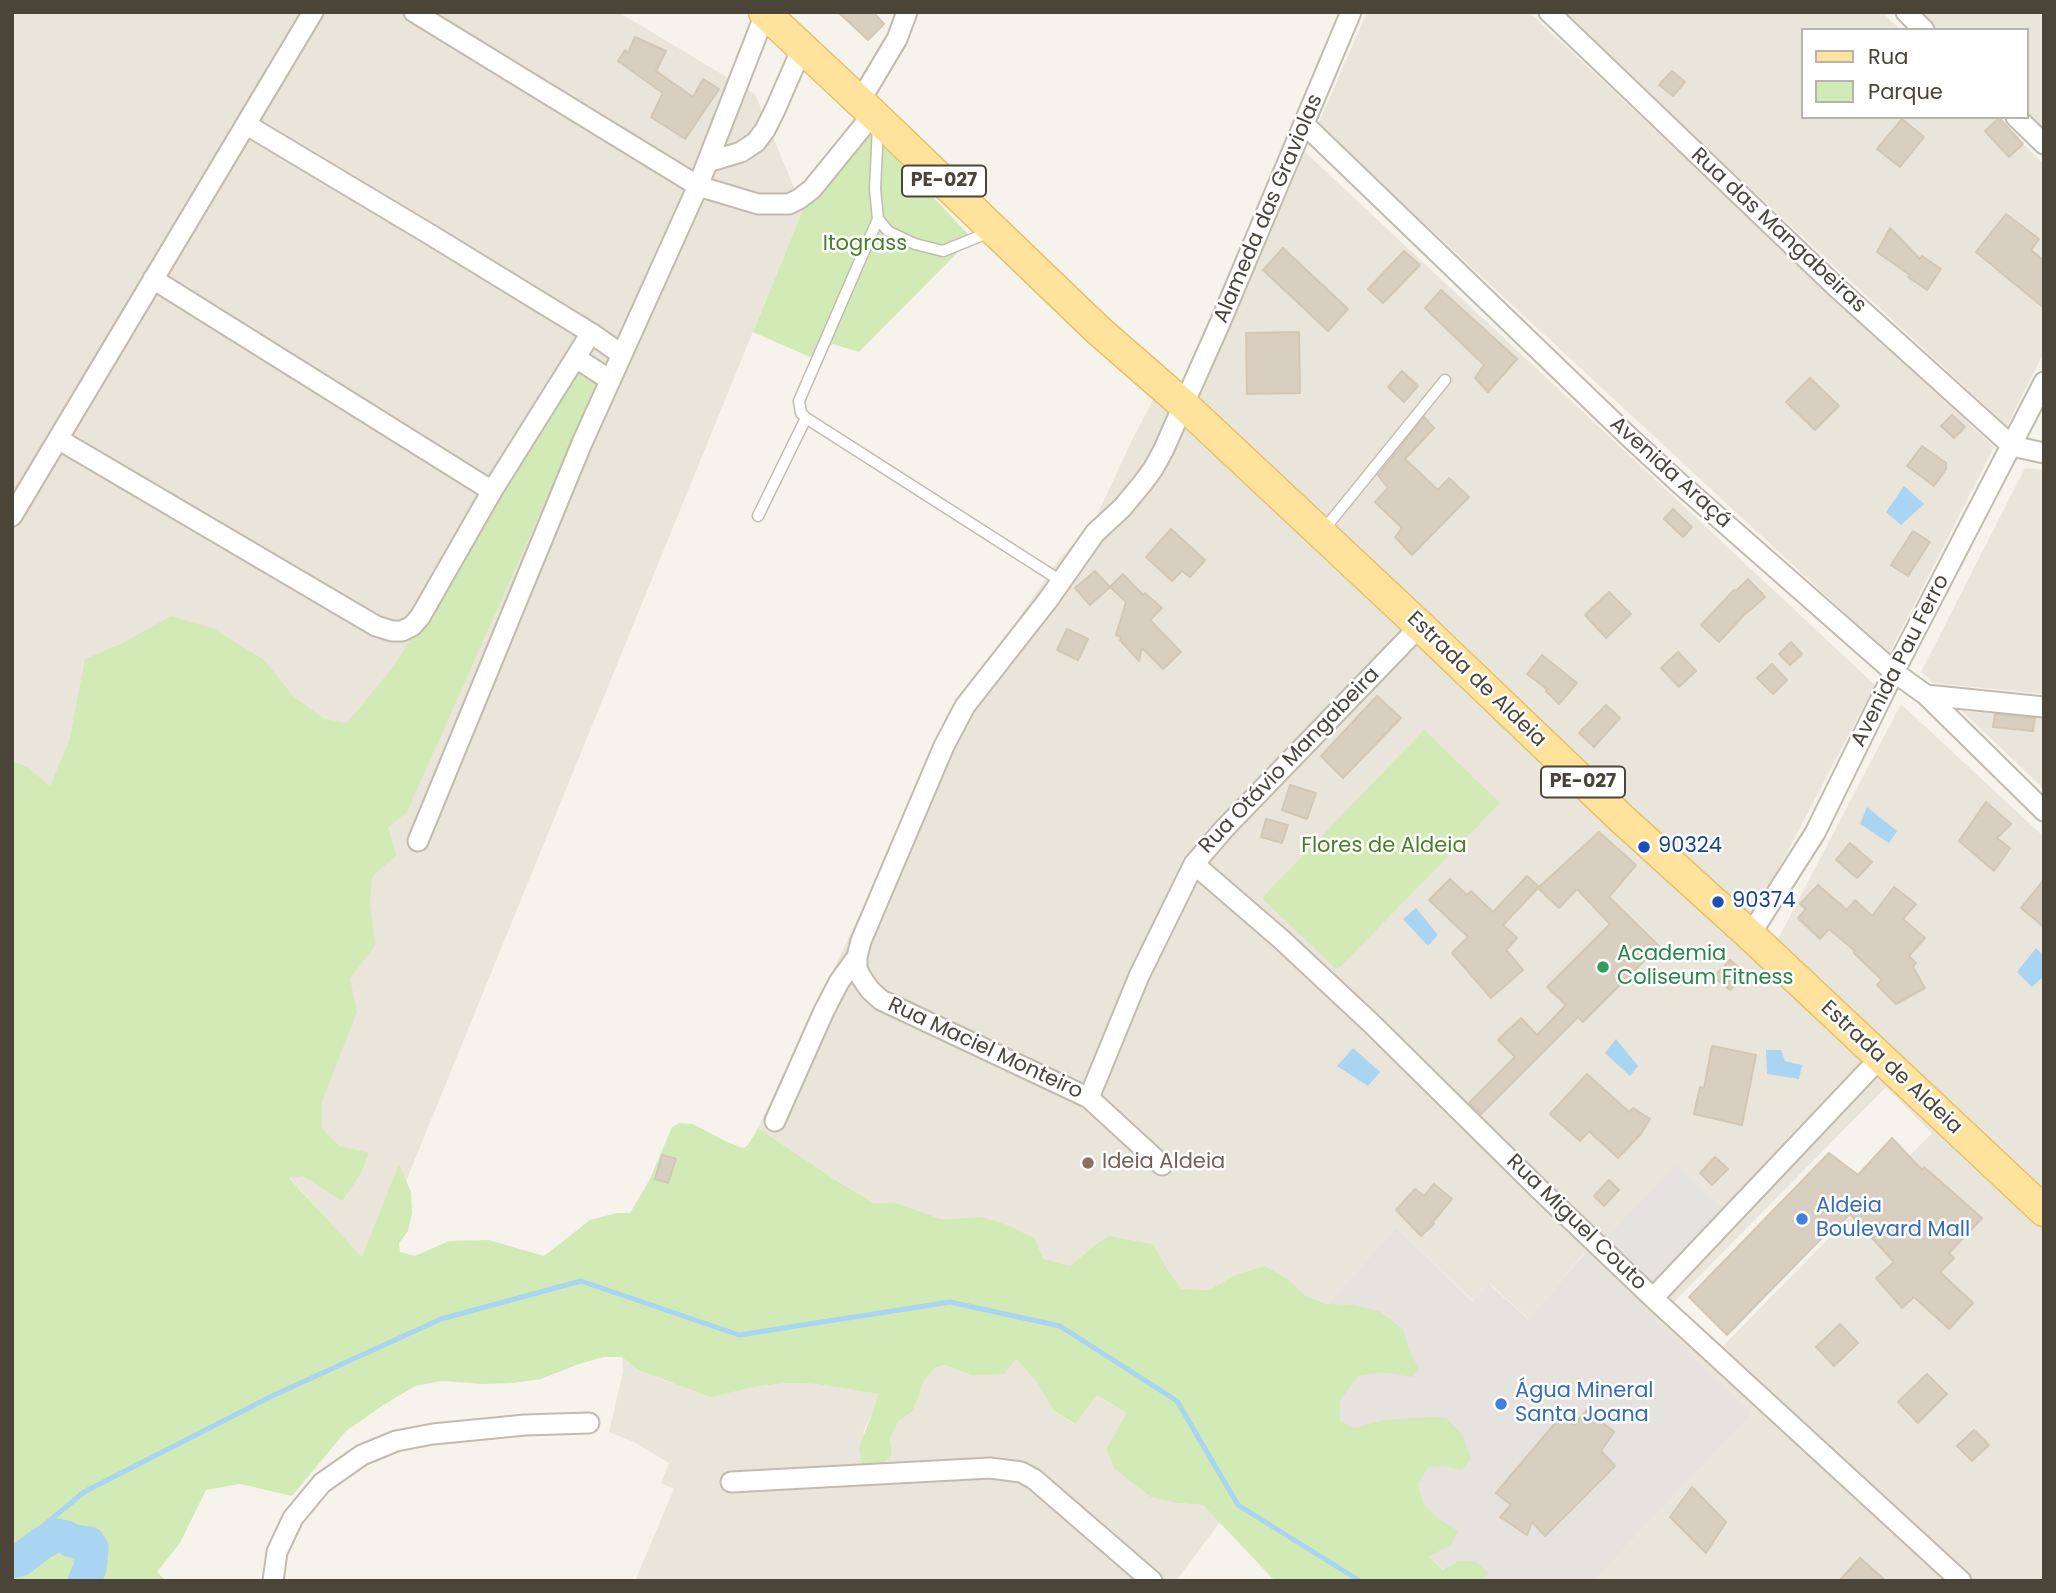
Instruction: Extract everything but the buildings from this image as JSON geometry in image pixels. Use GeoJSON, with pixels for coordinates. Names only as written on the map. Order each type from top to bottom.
{"type":"FeatureCollection","features":[{"type":"Feature","properties":{"kind":"main road","name":"PE-027"},"geometry":{"type":"LineString","coordinates":[[764,13],[995,230]]}},
{"type":"Feature","properties":{"kind":"main road","name":"Estrada de Aldeia"},"geometry":{"type":"LineString","coordinates":[[995,230],[2044,1211]]}},
{"type":"Feature","properties":{"kind":"street"},"geometry":{"type":"LineString","coordinates":[[12,516],[313,12]]}},
{"type":"Feature","properties":{"kind":"street"},"geometry":{"type":"LineString","coordinates":[[414,12],[698,186],[758,204],[789,204],[811,189],[871,111],[907,12]]}},
{"type":"Feature","properties":{"kind":"street","name":"Alameda das Graviolas"},"geometry":{"type":"LineString","coordinates":[[775,1121],[824,1011],[839,982],[857,957],[866,929],[953,727],[965,706],[1096,533],[1122,508],[1153,469],[1184,405],[1351,12]]}},
{"type":"Feature","properties":{"kind":"street","name":"Rua das Mangabeiras"},"geometry":{"type":"LineString","coordinates":[[1549,12],[1835,286],[2012,446]]}},
{"type":"Feature","properties":{"kind":"street"},"geometry":{"type":"LineString","coordinates":[[1906,12],[1922,28]]}},
{"type":"Feature","properties":{"kind":"street"},"geometry":{"type":"LineString","coordinates":[[418,841],[582,443],[698,186],[764,13]]}},
{"type":"Feature","properties":{"kind":"street"},"geometry":{"type":"LineString","coordinates":[[708,162],[741,152],[756,142],[775,110],[802,48]]}},
{"type":"Feature","properties":{"kind":"street"},"geometry":{"type":"LineString","coordinates":[[2018,119],[2044,144]]}},
{"type":"Feature","properties":{"kind":"street"},"geometry":{"type":"LineString","coordinates":[[247,125],[431,235],[621,354]]}},
{"type":"Feature","properties":{"kind":"street","name":"Avenida Araçá"},"geometry":{"type":"LineString","coordinates":[[1305,125],[1626,434],[1895,672],[1926,695],[2044,811]]}},
{"type":"Feature","properties":{"kind":"street"},"geometry":{"type":"LineString","coordinates":[[153,279],[492,491]]}},
{"type":"Feature","properties":{"kind":"street"},"geometry":{"type":"LineString","coordinates":[[58,439],[376,626],[402,631],[412,626],[420,617],[492,491],[591,333]]}},
{"type":"Feature","properties":{"kind":"street"},"geometry":{"type":"LineString","coordinates":[[576,358],[610,380]]}},
{"type":"Feature","properties":{"kind":"street","name":"Avenida Pau Ferro"},"geometry":{"type":"LineString","coordinates":[[1749,935],[1815,834],[2044,382]]}},
{"type":"Feature","properties":{"kind":"street"},"geometry":{"type":"LineString","coordinates":[[2012,446],[2044,453]]}},
{"type":"Feature","properties":{"kind":"street","name":"Rua Otávio Mangabeira"},"geometry":{"type":"LineString","coordinates":[[1090,1098],[1139,976],[1194,864],[1224,829],[1420,626]]}},
{"type":"Feature","properties":{"kind":"street"},"geometry":{"type":"LineString","coordinates":[[1926,695],[2044,707]]}},
{"type":"Feature","properties":{"kind":"street","name":"Rua Miguel Couto"},"geometry":{"type":"LineString","coordinates":[[1194,864],[1281,939],[1372,1024],[1653,1298],[1961,1581]]}},
{"type":"Feature","properties":{"kind":"street","name":"Rua Maciel Monteiro"},"geometry":{"type":"LineString","coordinates":[[857,957],[857,969],[870,990],[881,1000],[1090,1098],[1162,1165]]}},
{"type":"Feature","properties":{"kind":"street"},"geometry":{"type":"LineString","coordinates":[[1653,1298],[1880,1058]]}},
{"type":"Feature","properties":{"kind":"street"},"geometry":{"type":"LineString","coordinates":[[273,1581],[277,1552],[293,1518],[322,1483],[362,1455],[396,1441],[433,1434],[525,1425],[589,1423]]}},
{"type":"Feature","properties":{"kind":"street"},"geometry":{"type":"LineString","coordinates":[[731,1482],[990,1468],[1021,1472],[1034,1479],[1152,1581]]}},
{"type":"Feature","properties":{"kind":"lane"},"geometry":{"type":"LineString","coordinates":[[871,111],[878,219],[799,401],[801,413],[1061,581]]}},
{"type":"Feature","properties":{"kind":"lane"},"geometry":{"type":"LineString","coordinates":[[878,219],[890,232],[915,244],[943,251],[995,230]]}},
{"type":"Feature","properties":{"kind":"lane"},"geometry":{"type":"LineString","coordinates":[[1320,534],[1445,380]]}},
{"type":"Feature","properties":{"kind":"lane"},"geometry":{"type":"LineString","coordinates":[[758,516],[806,418]]}},
{"type":"Feature","properties":{"kind":"shaded area"},"geometry":{"type":"Polygon","coordinates":[[[12,12],[618,12],[755,94],[803,209],[371,1267],[12,875],[12,12]]]}},
{"type":"Feature","properties":{"kind":"shaded area"},"geometry":{"type":"Polygon","coordinates":[[[1367,12],[1529,12],[1994,447],[1889,654],[1318,125],[1367,12]]]}},
{"type":"Feature","properties":{"kind":"shaded area"},"geometry":{"type":"Polygon","coordinates":[[[1560,12],[1882,12],[1899,28],[1800,28],[1800,119],[1996,119],[2044,164],[2044,352],[2007,426],[1560,12]]]}},
{"type":"Feature","properties":{"kind":"shaded area"},"geometry":{"type":"Polygon","coordinates":[[[1919,12],[2044,12],[2044,131],[2028,116],[2028,28],[1935,28],[1919,12]]]}},
{"type":"Feature","properties":{"kind":"shaded area"},"geometry":{"type":"Polygon","coordinates":[[[1305,152],[1875,685],[1752,919],[1196,406],[1305,152]]]}},
{"type":"Feature","properties":{"kind":"shaded area"},"geometry":{"type":"Polygon","coordinates":[[[1154,398],[2044,1226],[2044,1581],[1594,1581],[1753,1413],[1584,1253],[1529,1319],[1490,1284],[1474,1302],[1396,1227],[1327,1304],[1306,1296],[1289,1280],[1235,1275],[1209,1290],[1182,1289],[1153,1244],[1109,1236],[1070,1266],[1044,1259],[1034,1238],[1008,1225],[983,1217],[941,1219],[894,1202],[874,1203],[758,1128],[970,682],[1001,644],[1060,558],[1092,526],[1154,398]],[[1886,1087],[1671,1305],[1718,1351],[1932,1133],[1886,1087]]]}},
{"type":"Feature","properties":{"kind":"shaded area"},"geometry":{"type":"Polygon","coordinates":[[[2025,468],[2044,470],[2044,694],[1933,683],[1921,672],[2025,468]]]}},
{"type":"Feature","properties":{"kind":"shaded area"},"geometry":{"type":"Polygon","coordinates":[[[1901,704],[2044,837],[2044,1193],[1776,943],[1901,704]]]}},
{"type":"Feature","properties":{"kind":"shaded area"},"geometry":{"type":"Polygon","coordinates":[[[1962,711],[2044,718],[2044,789],[1962,711]]]}},
{"type":"Feature","properties":{"kind":"shaded area"},"geometry":{"type":"Polygon","coordinates":[[[1676,1165],[1727,1213],[1654,1290],[1602,1243],[1676,1165]]]}},
{"type":"Feature","properties":{"kind":"shaded area","name":"Água Mineral Santa Joana"},"geometry":{"type":"Polygon","coordinates":[[[1396,1227],[1473,1302],[1489,1284],[1528,1319],[1585,1253],[1753,1413],[1594,1581],[1455,1581],[1249,1395],[1396,1227]]]}},
{"type":"Feature","properties":{"kind":"shaded area"},"geometry":{"type":"Polygon","coordinates":[[[622,1357],[638,1370],[672,1383],[753,1387],[788,1383],[816,1384],[880,1394],[863,1433],[892,1454],[890,1438],[899,1421],[913,1411],[924,1381],[935,1368],[945,1365],[971,1375],[1016,1359],[1037,1381],[1053,1410],[1074,1424],[1097,1395],[1128,1413],[1106,1449],[1177,1503],[1203,1505],[1220,1522],[1176,1581],[635,1581],[674,1489],[661,1483],[669,1463],[634,1442],[609,1432],[623,1372],[622,1357]]]}},
{"type":"Feature","properties":{"kind":"green space","name":"Itograss"},"geometry":{"type":"Polygon","coordinates":[[[871,132],[972,238],[859,352],[833,344],[810,357],[753,332],[803,209],[871,132]]]}},
{"type":"Feature","properties":{"kind":"green space"},"geometry":{"type":"Polygon","coordinates":[[[581,373],[594,380],[596,387],[407,812],[388,827],[396,855],[372,877],[370,904],[375,945],[350,979],[357,1012],[322,1101],[322,1128],[339,1146],[369,1153],[360,1175],[342,1201],[303,1176],[289,1178],[362,1257],[399,1164],[411,1192],[412,1213],[408,1231],[399,1243],[400,1252],[415,1256],[449,1241],[489,1240],[544,1256],[590,1220],[617,1213],[630,1213],[650,1179],[672,1127],[680,1123],[693,1124],[743,1148],[748,1145],[758,1128],[874,1203],[894,1202],[941,1219],[983,1217],[1008,1225],[1034,1238],[1044,1259],[1070,1266],[1109,1236],[1153,1244],[1182,1289],[1209,1290],[1235,1275],[1265,1266],[1289,1280],[1306,1296],[1327,1304],[1353,1305],[1379,1311],[1403,1329],[1409,1350],[1419,1369],[1412,1377],[1382,1372],[1358,1376],[1340,1400],[1340,1421],[1354,1428],[1384,1420],[1446,1418],[1462,1434],[1471,1459],[1462,1470],[1444,1466],[1428,1467],[1418,1484],[1423,1503],[1437,1518],[1458,1531],[1451,1545],[1429,1556],[1443,1570],[1459,1561],[1475,1561],[1488,1573],[1480,1581],[1275,1581],[1203,1505],[1151,1497],[1114,1468],[1106,1449],[1127,1413],[1097,1395],[1075,1424],[1053,1410],[1037,1382],[1016,1359],[1004,1374],[971,1375],[945,1365],[935,1368],[924,1381],[913,1411],[899,1421],[890,1438],[892,1454],[884,1463],[862,1464],[859,1448],[879,1394],[816,1384],[788,1383],[753,1387],[711,1397],[638,1370],[622,1357],[603,1357],[541,1379],[483,1384],[442,1381],[415,1386],[346,1431],[292,1496],[240,1484],[206,1490],[180,1543],[157,1572],[166,1581],[12,1581],[12,761],[27,767],[50,786],[70,739],[85,659],[121,644],[171,616],[212,628],[264,660],[293,696],[324,719],[347,723],[394,666],[574,374],[581,373]]]}},
{"type":"Feature","properties":{"kind":"green space","name":"Flores de Aldeia"},"geometry":{"type":"Polygon","coordinates":[[[1424,730],[1500,803],[1337,970],[1262,898],[1424,730]]]}},
{"type":"Feature","properties":{"kind":"water"},"geometry":{"type":"Polygon","coordinates":[[[1904,486],[1924,504],[1901,525],[1886,512],[1904,486]]]}},
{"type":"Feature","properties":{"kind":"water"},"geometry":{"type":"Polygon","coordinates":[[[1867,807],[1897,831],[1889,843],[1860,824],[1867,807]]]}},
{"type":"Feature","properties":{"kind":"water"},"geometry":{"type":"Polygon","coordinates":[[[1416,908],[1438,935],[1428,946],[1403,919],[1416,908]]]}},
{"type":"Feature","properties":{"kind":"water"},"geometry":{"type":"Polygon","coordinates":[[[2036,948],[2044,956],[2044,976],[2032,987],[2017,972],[2036,948]]]}},
{"type":"Feature","properties":{"kind":"water"},"geometry":{"type":"Polygon","coordinates":[[[1616,1039],[1638,1066],[1630,1076],[1605,1053],[1616,1039]]]}},
{"type":"Feature","properties":{"kind":"water"},"geometry":{"type":"Polygon","coordinates":[[[1353,1048],[1380,1072],[1368,1086],[1337,1066],[1353,1048]]]}},
{"type":"Feature","properties":{"kind":"water"},"geometry":{"type":"Polygon","coordinates":[[[1766,1050],[1781,1050],[1785,1061],[1802,1065],[1799,1079],[1767,1074],[1766,1050]]]}},
{"type":"Feature","properties":{"kind":"waterway"},"geometry":{"type":"LineString","coordinates":[[12,1552],[84,1492],[272,1396],[441,1319],[581,1281],[739,1335],[950,1302],[1060,1326],[1177,1401],[1238,1505],[1360,1581]]}},
{"type":"Feature","properties":{"kind":"waterway"},"geometry":{"type":"LineString","coordinates":[[12,1562],[20,1560],[42,1543],[58,1535],[71,1541],[89,1543],[92,1548],[90,1568],[84,1581]]}},
{"type":"Feature","properties":{"kind":"place","name":"90324"},"geometry":{"type":"Point","coordinates":[1644,847]}},
{"type":"Feature","properties":{"kind":"place","name":"90374"},"geometry":{"type":"Point","coordinates":[1718,902]}},
{"type":"Feature","properties":{"kind":"place","name":"Academia Coliseum Fitness"},"geometry":{"type":"Point","coordinates":[1603,967]}},
{"type":"Feature","properties":{"kind":"place","name":"Ideia Aldeia"},"geometry":{"type":"Point","coordinates":[1088,1163]}},
{"type":"Feature","properties":{"kind":"place","name":"Aldeia Boulevard Mall"},"geometry":{"type":"Point","coordinates":[1802,1219]}},
{"type":"Feature","properties":{"kind":"place","name":"Água Mineral Santa Joana"},"geometry":{"type":"Point","coordinates":[1501,1404]}}]}
